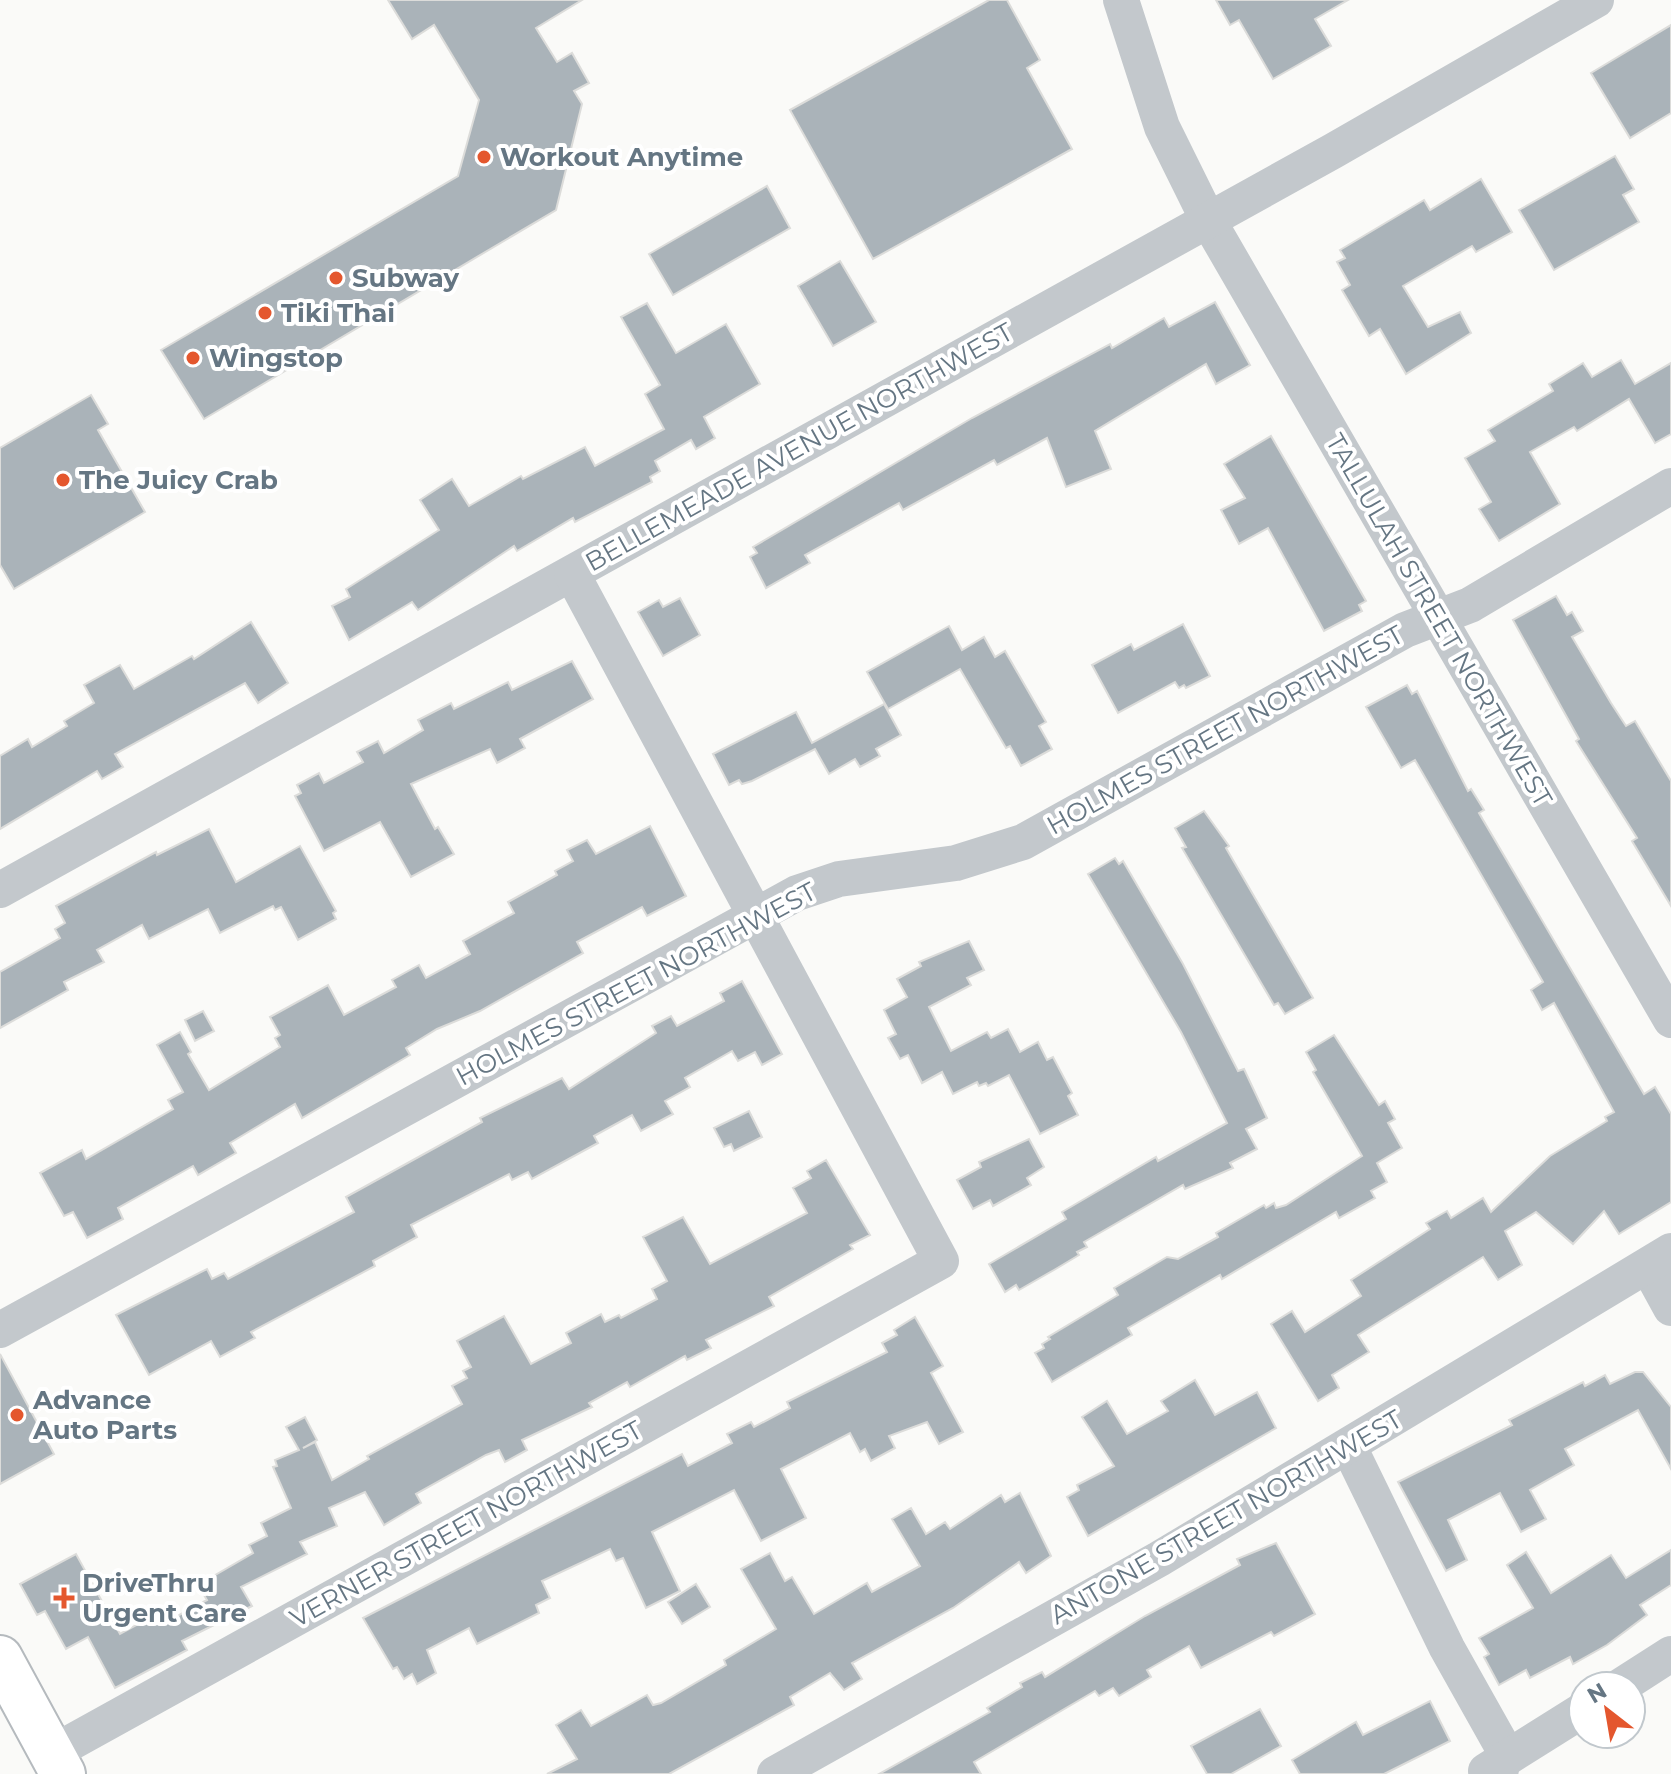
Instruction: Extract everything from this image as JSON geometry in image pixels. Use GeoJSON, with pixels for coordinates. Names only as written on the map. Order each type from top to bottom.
{"type":"FeatureCollection","features":[{"type":"Feature","properties":{"kind":"main road"},"geometry":{"type":"LineString","coordinates":[[0,1658],[57,1763]]}},
{"type":"Feature","properties":{"kind":"street","name":"TALLULAH STREET NORTHWEST"},"geometry":{"type":"LineString","coordinates":[[1121,0],[1162,127],[1208,220],[1671,1020]]}},
{"type":"Feature","properties":{"kind":"street","name":"BELLEMEADE AVENUE NORTHWEST"},"geometry":{"type":"LineString","coordinates":[[0,890],[1208,220],[1596,0]]}},
{"type":"Feature","properties":{"kind":"street","name":"HOLMES STREET NORTHWEST"},"geometry":{"type":"LineString","coordinates":[[0,1330],[797,893],[839,879],[956,863],[1023,842],[1405,630],[1470,605],[1671,486]]}},
{"type":"Feature","properties":{"kind":"street"},"geometry":{"type":"LineString","coordinates":[[572,574],[755,915]]}},
{"type":"Feature","properties":{"kind":"street","name":"VERNER STREET NORTHWEST"},"geometry":{"type":"LineString","coordinates":[[57,1763],[941,1261],[755,915]]}},
{"type":"Feature","properties":{"kind":"street"},"geometry":{"type":"LineString","coordinates":[[1659,1258],[1671,1308]]}},
{"type":"Feature","properties":{"kind":"street","name":"ANTONE STREET NORTHWEST"},"geometry":{"type":"LineString","coordinates":[[775,1774],[1159,1559],[1659,1258]]}},
{"type":"Feature","properties":{"kind":"street"},"geometry":{"type":"LineString","coordinates":[[1349,1447],[1447,1648],[1502,1746],[1495,1770]]}},
{"type":"Feature","properties":{"kind":"street"},"geometry":{"type":"LineString","coordinates":[[1646,1670],[1671,1654]]}},
{"type":"Feature","properties":{"kind":"street"},"geometry":{"type":"LineString","coordinates":[[1495,1770],[1567,1721]]}},
{"type":"Feature","properties":{"kind":"building"},"geometry":{"type":"Polygon","coordinates":[[[388,0],[582,0],[536,28],[557,62],[572,53],[589,83],[574,91],[582,104],[556,210],[204,419],[161,350],[458,176],[479,100],[434,25],[412,39],[388,0]]]}},
{"type":"Feature","properties":{"kind":"building"},"geometry":{"type":"Polygon","coordinates":[[[989,0],[1007,0],[1040,60],[1027,68],[1072,149],[873,259],[790,110],[989,0]]]}},
{"type":"Feature","properties":{"kind":"building"},"geometry":{"type":"Polygon","coordinates":[[[1216,0],[1348,0],[1315,19],[1331,46],[1273,79],[1239,20],[1230,25],[1216,0]]]}},
{"type":"Feature","properties":{"kind":"building"},"geometry":{"type":"Polygon","coordinates":[[[1671,25],[1671,113],[1630,138],[1591,73],[1671,25]]]}},
{"type":"Feature","properties":{"kind":"building"},"geometry":{"type":"Polygon","coordinates":[[[1615,156],[1634,189],[1623,195],[1639,222],[1554,270],[1519,210],[1615,156]]]}},
{"type":"Feature","properties":{"kind":"building"},"geometry":{"type":"Polygon","coordinates":[[[1481,179],[1512,232],[1476,252],[1472,246],[1403,286],[1428,327],[1460,312],[1471,333],[1406,374],[1380,329],[1369,336],[1342,290],[1350,285],[1337,262],[1345,258],[1340,250],[1424,200],[1430,210],[1481,179]]]}},
{"type":"Feature","properties":{"kind":"building"},"geometry":{"type":"Polygon","coordinates":[[[767,186],[790,228],[673,295],[649,254],[767,186]]]}},
{"type":"Feature","properties":{"kind":"building"},"geometry":{"type":"Polygon","coordinates":[[[840,261],[876,322],[833,346],[798,286],[840,261]]]}},
{"type":"Feature","properties":{"kind":"building"},"geometry":{"type":"Polygon","coordinates":[[[1215,302],[1250,365],[1216,384],[1206,364],[1095,431],[1111,469],[1066,487],[1047,438],[997,465],[994,460],[903,510],[899,503],[805,555],[810,563],[766,588],[750,557],[757,553],[753,547],[972,418],[1110,344],[1112,348],[1164,318],[1169,327],[1215,302]]]}},
{"type":"Feature","properties":{"kind":"building"},"geometry":{"type":"Polygon","coordinates":[[[647,303],[676,353],[726,324],[760,384],[704,417],[715,438],[696,449],[691,440],[655,461],[660,471],[650,477],[652,482],[575,522],[573,518],[517,551],[514,546],[418,610],[412,602],[349,640],[332,606],[350,597],[346,589],[439,530],[420,500],[452,479],[469,506],[521,476],[523,479],[585,447],[595,466],[664,429],[645,394],[660,385],[621,317],[647,303]]]}},
{"type":"Feature","properties":{"kind":"building"},"geometry":{"type":"Polygon","coordinates":[[[1621,360],[1635,384],[1671,363],[1671,434],[1655,443],[1629,399],[1577,431],[1574,427],[1530,452],[1560,504],[1499,541],[1479,509],[1491,502],[1465,458],[1495,441],[1488,430],[1553,391],[1549,384],[1583,363],[1592,377],[1621,360]]]}},
{"type":"Feature","properties":{"kind":"building","name":"The Juicy Crab"},"geometry":{"type":"Polygon","coordinates":[[[91,395],[108,424],[98,430],[145,512],[14,589],[0,565],[0,448],[91,395]]]}},
{"type":"Feature","properties":{"kind":"building"},"geometry":{"type":"Polygon","coordinates":[[[1271,436],[1366,601],[1359,605],[1362,611],[1324,631],[1268,528],[1239,544],[1221,510],[1245,498],[1224,464],[1271,436]]]}},
{"type":"Feature","properties":{"kind":"building"},"geometry":{"type":"Polygon","coordinates":[[[1556,596],[1567,615],[1572,612],[1583,631],[1572,637],[1611,703],[1626,726],[1635,721],[1671,781],[1671,906],[1632,841],[1637,838],[1576,741],[1579,739],[1513,620],[1556,596]]]}},
{"type":"Feature","properties":{"kind":"building"},"geometry":{"type":"Polygon","coordinates":[[[680,598],[700,635],[663,656],[638,612],[659,600],[663,607],[680,598]]]}},
{"type":"Feature","properties":{"kind":"building"},"geometry":{"type":"Polygon","coordinates":[[[251,622],[288,683],[258,703],[245,683],[115,754],[123,767],[102,779],[97,771],[0,829],[0,756],[28,739],[32,747],[67,726],[64,721],[94,703],[84,685],[120,665],[134,689],[192,656],[194,659],[251,622]]]}},
{"type":"Feature","properties":{"kind":"building"},"geometry":{"type":"Polygon","coordinates":[[[1183,624],[1210,676],[1186,688],[1184,685],[1179,688],[1175,682],[1118,713],[1092,665],[1131,644],[1134,650],[1183,624]]]}},
{"type":"Feature","properties":{"kind":"building"},"geometry":{"type":"Polygon","coordinates":[[[949,626],[962,650],[984,637],[995,657],[1005,651],[1046,722],[1039,726],[1052,749],[1021,766],[1010,746],[1006,748],[960,669],[888,709],[867,672],[949,626]]]}},
{"type":"Feature","properties":{"kind":"building"},"geometry":{"type":"Polygon","coordinates":[[[572,661],[593,699],[520,739],[525,748],[497,763],[490,749],[411,784],[435,829],[438,827],[454,854],[411,877],[380,822],[324,851],[295,796],[301,793],[297,785],[319,773],[324,783],[363,762],[357,752],[378,741],[384,753],[423,730],[418,720],[451,703],[454,709],[508,682],[512,690],[572,661]]]}},
{"type":"Feature","properties":{"kind":"building"},"geometry":{"type":"Polygon","coordinates":[[[1407,685],[1412,694],[1417,691],[1468,791],[1471,789],[1484,810],[1479,813],[1644,1094],[1655,1087],[1671,1114],[1671,1202],[1619,1234],[1604,1211],[1573,1244],[1536,1212],[1505,1231],[1522,1265],[1498,1280],[1483,1257],[1358,1335],[1369,1352],[1332,1375],[1339,1388],[1318,1401],[1271,1324],[1292,1311],[1305,1332],[1361,1296],[1351,1280],[1430,1229],[1426,1223],[1447,1211],[1451,1218],[1483,1198],[1491,1212],[1550,1156],[1607,1121],[1605,1117],[1614,1112],[1554,1003],[1542,1010],[1531,990],[1543,982],[1415,760],[1401,768],[1366,707],[1407,685]]]}},
{"type":"Feature","properties":{"kind":"building"},"geometry":{"type":"Polygon","coordinates":[[[884,704],[901,735],[876,749],[880,756],[860,767],[855,759],[829,774],[815,749],[752,781],[742,784],[739,780],[729,785],[713,754],[796,712],[812,743],[884,704]]]}},
{"type":"Feature","properties":{"kind":"building"},"geometry":{"type":"Polygon","coordinates":[[[1204,811],[1229,846],[1226,848],[1313,998],[1285,1014],[1278,1003],[1274,1005],[1182,848],[1186,847],[1175,828],[1204,811]]]}},
{"type":"Feature","properties":{"kind":"building"},"geometry":{"type":"Polygon","coordinates":[[[650,826],[686,896],[647,916],[642,907],[577,942],[583,953],[480,1011],[437,1029],[406,1048],[410,1055],[302,1118],[295,1104],[230,1143],[236,1153],[198,1175],[193,1166],[118,1208],[123,1219],[87,1238],[73,1212],[64,1216],[40,1173],[82,1150],[86,1159],[173,1109],[168,1100],[183,1092],[157,1045],[180,1032],[191,1052],[188,1054],[209,1090],[280,1047],[275,1038],[280,1035],[270,1017],[328,985],[344,1015],[396,987],[392,980],[419,965],[426,978],[470,954],[463,941],[514,913],[508,902],[557,875],[555,871],[573,861],[567,850],[587,840],[596,854],[650,826]]]}},
{"type":"Feature","properties":{"kind":"building"},"geometry":{"type":"Polygon","coordinates":[[[209,829],[236,882],[300,846],[336,911],[333,913],[336,919],[298,940],[281,907],[275,910],[273,906],[220,933],[208,909],[149,939],[142,925],[97,950],[104,962],[64,982],[68,990],[0,1028],[0,972],[60,938],[55,929],[65,923],[56,906],[156,852],[157,855],[209,829]]]}},
{"type":"Feature","properties":{"kind":"building"},"geometry":{"type":"Polygon","coordinates":[[[1115,858],[1119,864],[1123,861],[1183,964],[1238,1071],[1244,1069],[1267,1118],[1246,1129],[1257,1149],[1230,1163],[1233,1168],[1185,1189],[1183,1185],[1084,1242],[1087,1247],[1077,1252],[1079,1255],[1019,1290],[1016,1285],[1005,1292],[989,1264],[1066,1219],[1062,1212],[1156,1157],[1158,1161],[1227,1123],[1181,1032],[1088,874],[1115,858]]]}},
{"type":"Feature","properties":{"kind":"building"},"geometry":{"type":"Polygon","coordinates":[[[969,941],[984,970],[967,978],[971,985],[929,1007],[951,1051],[987,1032],[991,1038],[1008,1029],[1020,1052],[1038,1042],[1047,1060],[1053,1057],[1072,1093],[1068,1096],[1078,1115],[1040,1134],[1009,1075],[988,1086],[986,1083],[979,1086],[977,1082],[953,1094],[942,1072],[922,1083],[908,1055],[900,1059],[888,1038],[896,1034],[884,1010],[907,997],[897,979],[921,966],[919,962],[969,941]]]}},
{"type":"Feature","properties":{"kind":"building"},"geometry":{"type":"Polygon","coordinates":[[[742,981],[782,1054],[762,1065],[755,1052],[738,1061],[732,1051],[685,1078],[690,1087],[665,1101],[673,1114],[641,1131],[632,1115],[594,1136],[598,1143],[532,1179],[528,1172],[512,1180],[509,1174],[411,1225],[417,1237],[373,1261],[375,1266],[251,1332],[255,1338],[220,1357],[211,1341],[149,1375],[116,1315],[207,1269],[212,1279],[224,1273],[228,1279],[354,1212],[346,1197],[482,1122],[480,1118],[562,1078],[569,1089],[656,1033],[652,1026],[671,1016],[677,1026],[724,1001],[720,993],[742,981]]]}},
{"type":"Feature","properties":{"kind":"building"},"geometry":{"type":"Polygon","coordinates":[[[203,1011],[214,1031],[195,1041],[185,1020],[203,1011]]]}},
{"type":"Feature","properties":{"kind":"building"},"geometry":{"type":"Polygon","coordinates":[[[1334,1035],[1379,1105],[1385,1101],[1395,1119],[1388,1123],[1402,1148],[1377,1163],[1387,1182],[1371,1191],[1375,1198],[1339,1218],[1336,1212],[1222,1279],[1220,1275],[1128,1328],[1132,1335],[1052,1382],[1035,1353],[1044,1348],[1042,1344],[1050,1339],[1048,1337],[1118,1295],[1114,1288],[1167,1257],[1178,1259],[1218,1237],[1216,1233],[1264,1205],[1266,1208],[1274,1203],[1276,1208],[1286,1205],[1362,1156],[1313,1072],[1316,1070],[1306,1052],[1334,1035]]]}},
{"type":"Feature","properties":{"kind":"building"},"geometry":{"type":"Polygon","coordinates":[[[749,1111],[762,1137],[734,1151],[731,1144],[724,1147],[714,1128],[749,1111]]]}},
{"type":"Feature","properties":{"kind":"building"},"geometry":{"type":"Polygon","coordinates":[[[1029,1139],[1044,1167],[1027,1178],[1031,1185],[993,1206],[990,1200],[973,1209],[957,1180],[981,1167],[979,1162],[1029,1139]]]}},
{"type":"Feature","properties":{"kind":"building"},"geometry":{"type":"Polygon","coordinates":[[[826,1160],[870,1235],[850,1245],[853,1249],[769,1297],[774,1306],[706,1340],[711,1348],[687,1360],[685,1356],[630,1387],[627,1382],[589,1403],[592,1407],[522,1440],[527,1450],[505,1462],[499,1450],[486,1455],[416,1494],[421,1503],[384,1525],[365,1492],[329,1508],[337,1526],[300,1542],[307,1554],[241,1587],[252,1606],[182,1641],[187,1650],[115,1688],[88,1637],[66,1649],[45,1611],[37,1615],[20,1584],[76,1554],[120,1634],[164,1610],[170,1620],[207,1600],[198,1585],[253,1553],[249,1545],[267,1536],[261,1523],[291,1508],[273,1467],[277,1466],[275,1460],[299,1450],[286,1427],[305,1417],[317,1440],[303,1448],[315,1442],[332,1480],[369,1459],[367,1456],[462,1404],[452,1386],[467,1378],[463,1371],[471,1367],[457,1341],[504,1316],[531,1364],[571,1343],[566,1333],[601,1314],[605,1322],[619,1315],[621,1318],[657,1299],[652,1289],[667,1281],[643,1237],[683,1217],[710,1264],[807,1213],[793,1188],[811,1178],[807,1171],[826,1160]]]}},
{"type":"Feature","properties":{"kind":"building"},"geometry":{"type":"Polygon","coordinates":[[[915,1317],[943,1366],[931,1373],[963,1432],[939,1444],[927,1422],[889,1436],[895,1448],[871,1461],[865,1449],[860,1452],[850,1433],[781,1469],[806,1518],[761,1541],[734,1490],[652,1532],[680,1591],[646,1608],[623,1558],[616,1561],[610,1549],[542,1581],[550,1598],[536,1605],[539,1613],[477,1644],[469,1628],[427,1650],[436,1673],[417,1684],[412,1674],[404,1679],[397,1667],[393,1669],[363,1618],[682,1454],[688,1466],[732,1443],[727,1434],[751,1422],[754,1427],[790,1408],[787,1402],[887,1352],[882,1343],[897,1335],[894,1330],[915,1317]]]}},
{"type":"Feature","properties":{"kind":"building","name":"Advance Auto Parts"},"geometry":{"type":"Polygon","coordinates":[[[0,1354],[54,1454],[0,1484],[0,1354]]]}},
{"type":"Feature","properties":{"kind":"building"},"geometry":{"type":"Polygon","coordinates":[[[1635,1372],[1643,1372],[1671,1407],[1671,1469],[1638,1410],[1565,1449],[1574,1465],[1530,1490],[1546,1519],[1521,1532],[1500,1493],[1448,1520],[1467,1560],[1446,1571],[1398,1482],[1512,1425],[1509,1420],[1583,1382],[1585,1386],[1605,1375],[1610,1384],[1635,1372]]]}},
{"type":"Feature","properties":{"kind":"building"},"geometry":{"type":"Polygon","coordinates":[[[1195,1380],[1215,1415],[1257,1392],[1276,1428],[1088,1536],[1067,1497],[1079,1490],[1077,1485],[1114,1466],[1082,1417],[1107,1401],[1127,1434],[1168,1411],[1161,1401],[1195,1380]]]}},
{"type":"Feature","properties":{"kind":"building"},"geometry":{"type":"Polygon","coordinates":[[[1020,1493],[1051,1556],[1026,1573],[1019,1562],[953,1608],[852,1663],[862,1679],[844,1690],[830,1673],[790,1697],[794,1705],[669,1774],[547,1774],[577,1759],[556,1725],[581,1710],[591,1726],[647,1695],[653,1705],[661,1703],[726,1665],[724,1660],[776,1629],[741,1569],[770,1553],[785,1581],[792,1577],[814,1614],[867,1583],[872,1592],[920,1566],[892,1519],[911,1508],[926,1534],[945,1522],[950,1529],[1001,1495],[1005,1502],[1020,1493]]]}},
{"type":"Feature","properties":{"kind":"building"},"geometry":{"type":"Polygon","coordinates":[[[1276,1543],[1315,1614],[1274,1636],[1271,1632],[1201,1668],[1189,1646],[1147,1670],[1151,1677],[1119,1696],[1113,1688],[1099,1696],[1095,1691],[974,1762],[981,1774],[879,1774],[990,1712],[987,1708],[1022,1687],[1020,1683],[1042,1672],[1045,1677],[1145,1616],[1240,1565],[1237,1559],[1276,1543]]]}},
{"type":"Feature","properties":{"kind":"building"},"geometry":{"type":"Polygon","coordinates":[[[1671,1550],[1671,1585],[1640,1605],[1647,1615],[1607,1645],[1573,1664],[1570,1657],[1530,1678],[1526,1670],[1499,1685],[1484,1657],[1489,1654],[1479,1638],[1533,1608],[1507,1565],[1526,1552],[1551,1593],[1611,1555],[1626,1578],[1671,1550]]]}},
{"type":"Feature","properties":{"kind":"building"},"geometry":{"type":"Polygon","coordinates":[[[696,1584],[710,1607],[682,1624],[668,1602],[696,1584]]]}},
{"type":"Feature","properties":{"kind":"building"},"geometry":{"type":"Polygon","coordinates":[[[1430,1701],[1450,1741],[1384,1774],[1300,1774],[1292,1760],[1356,1722],[1363,1735],[1430,1701]]]}},
{"type":"Feature","properties":{"kind":"building"},"geometry":{"type":"Polygon","coordinates":[[[1260,1709],[1281,1746],[1231,1774],[1207,1774],[1191,1746],[1260,1709]]]}},
{"type":"Feature","properties":{"kind":"place","name":"Workout Anytime"},"geometry":{"type":"Point","coordinates":[484,157]}},
{"type":"Feature","properties":{"kind":"place","name":"Subway"},"geometry":{"type":"Point","coordinates":[336,278]}},
{"type":"Feature","properties":{"kind":"place","name":"Tiki Thai"},"geometry":{"type":"Point","coordinates":[265,313]}},
{"type":"Feature","properties":{"kind":"place","name":"Wingstop"},"geometry":{"type":"Point","coordinates":[193,358]}},
{"type":"Feature","properties":{"kind":"place","name":"The Juicy Crab"},"geometry":{"type":"Point","coordinates":[63,480]}},
{"type":"Feature","properties":{"kind":"place","name":"Advance Auto Parts"},"geometry":{"type":"Point","coordinates":[17,1415]}},
{"type":"Feature","properties":{"kind":"place","name":"DriveThru Urgent Care"},"geometry":{"type":"Point","coordinates":[64,1598]}}]}
